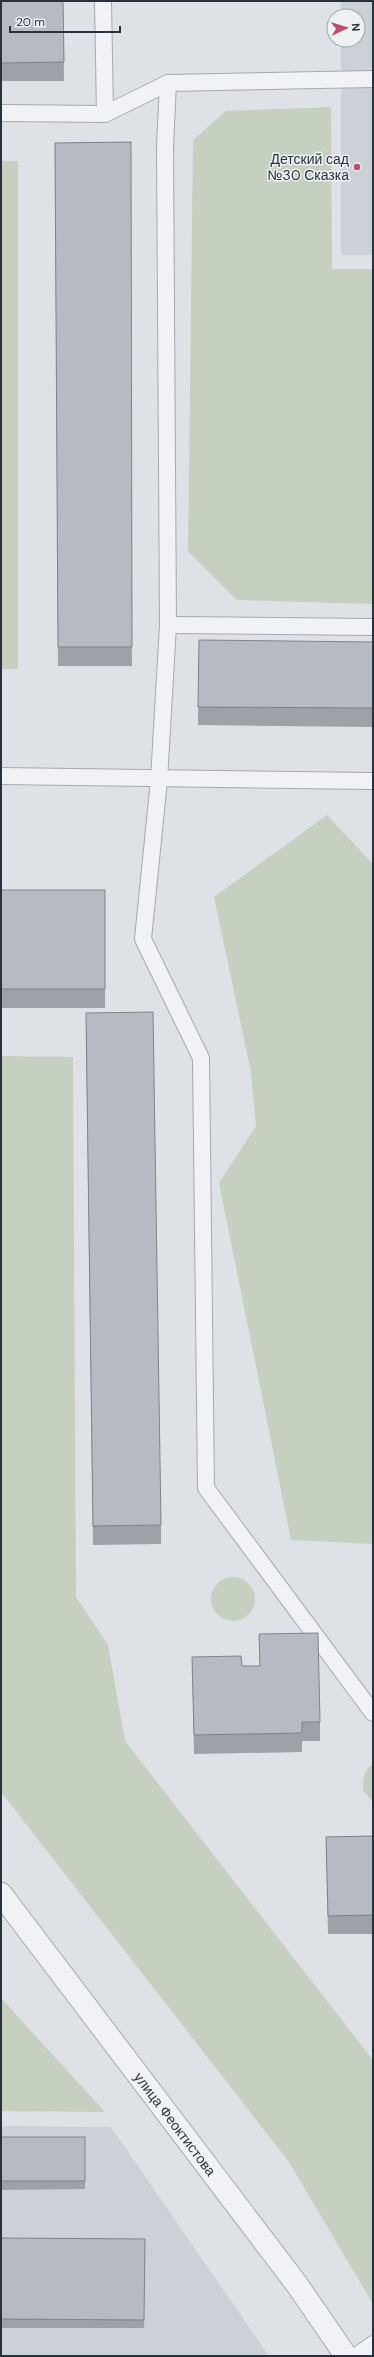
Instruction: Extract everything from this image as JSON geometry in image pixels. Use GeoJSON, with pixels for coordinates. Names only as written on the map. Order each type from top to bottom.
{"type":"FeatureCollection","features":[{"type":"Feature","properties":{"kind":"street","name":"улица Феоктистова"},"geometry":{"type":"LineString","coordinates":[[1,1894],[298,2286],[346,2356]]}},
{"type":"Feature","properties":{"kind":"lane"},"geometry":{"type":"LineString","coordinates":[[103,1],[105,114]]}},
{"type":"Feature","properties":{"kind":"lane"},"geometry":{"type":"LineString","coordinates":[[1,113],[105,114],[168,83],[373,79]]}},
{"type":"Feature","properties":{"kind":"lane"},"geometry":{"type":"LineString","coordinates":[[168,83],[165,147],[168,625],[159,780],[143,939],[200,1058],[206,1488],[373,1713]]}},
{"type":"Feature","properties":{"kind":"lane"},"geometry":{"type":"LineString","coordinates":[[168,625],[373,627]]}},
{"type":"Feature","properties":{"kind":"lane"},"geometry":{"type":"LineString","coordinates":[[1,776],[370,783]]}},
{"type":"Feature","properties":{"kind":"lane"},"geometry":{"type":"LineString","coordinates":[[356,2356],[373,2344]]}},
{"type":"Feature","properties":{"kind":"shaded area","name":"Детский сад №30 Сказка"},"geometry":{"type":"Polygon","coordinates":[[[341,1],[373,1],[373,255],[341,255],[341,48],[366,48],[366,8],[341,8],[341,1]]]}},
{"type":"Feature","properties":{"kind":"shaded area"},"geometry":{"type":"Polygon","coordinates":[[[1,2126],[111,2127],[269,2356],[1,2356],[1,2126]]]}},
{"type":"Feature","properties":{"kind":"green space"},"geometry":{"type":"Polygon","coordinates":[[[331,107],[332,269],[373,269],[373,604],[237,600],[188,551],[193,140],[226,111],[331,107]]]}},
{"type":"Feature","properties":{"kind":"green space"},"geometry":{"type":"Polygon","coordinates":[[[1,161],[18,161],[18,669],[1,669],[1,161]]]}},
{"type":"Feature","properties":{"kind":"green space"},"geometry":{"type":"Polygon","coordinates":[[[327,815],[373,864],[373,1544],[291,1540],[219,1183],[256,1126],[251,1072],[214,897],[327,815]]]}},
{"type":"Feature","properties":{"kind":"green space"},"geometry":{"type":"Polygon","coordinates":[[[1,1056],[73,1057],[76,1597],[108,1645],[125,1741],[373,2060],[373,2304],[289,2162],[1,1792],[1,1056]]]}},
{"type":"Feature","properties":{"kind":"green space"},"geometry":{"type":"Polygon","coordinates":[[[229,1577],[237,1577],[242,1578],[249,1583],[254,1590],[254,1608],[249,1615],[242,1620],[229,1621],[221,1618],[214,1611],[211,1603],[211,1595],[214,1587],[221,1580],[229,1577]]]}},
{"type":"Feature","properties":{"kind":"green space"},"geometry":{"type":"Polygon","coordinates":[[[373,1764],[373,1802],[363,1791],[365,1772],[373,1764]]]}},
{"type":"Feature","properties":{"kind":"green space"},"geometry":{"type":"Polygon","coordinates":[[[1,1998],[105,2112],[1,2111],[1,1998]]]}},
{"type":"Feature","properties":{"kind":"building"},"geometry":{"type":"Polygon","coordinates":[[[1,1],[63,1],[64,62],[1,63],[1,1]]]}},
{"type":"Feature","properties":{"kind":"building"},"geometry":{"type":"Polygon","coordinates":[[[131,142],[132,647],[58,647],[55,143],[131,142]]]}},
{"type":"Feature","properties":{"kind":"building"},"geometry":{"type":"Polygon","coordinates":[[[199,640],[373,642],[373,708],[198,707],[199,640]]]}},
{"type":"Feature","properties":{"kind":"building"},"geometry":{"type":"Polygon","coordinates":[[[1,890],[105,890],[105,989],[1,989],[1,890]]]}},
{"type":"Feature","properties":{"kind":"building"},"geometry":{"type":"Polygon","coordinates":[[[153,1012],[161,1525],[93,1526],[86,1013],[153,1012]]]}},
{"type":"Feature","properties":{"kind":"building"},"geometry":{"type":"Polygon","coordinates":[[[318,1633],[320,1722],[302,1722],[302,1733],[194,1735],[192,1657],[241,1656],[242,1666],[260,1666],[259,1634],[318,1633]]]}},
{"type":"Feature","properties":{"kind":"building"},"geometry":{"type":"Polygon","coordinates":[[[373,1836],[373,1915],[328,1916],[326,1837],[373,1836]]]}},
{"type":"Feature","properties":{"kind":"building"},"geometry":{"type":"Polygon","coordinates":[[[1,2137],[85,2137],[85,2181],[1,2181],[1,2137]]]}},
{"type":"Feature","properties":{"kind":"building"},"geometry":{"type":"Polygon","coordinates":[[[1,2238],[145,2239],[144,2320],[1,2319],[1,2238]]]}},
{"type":"Feature","properties":{"kind":"place","name":"Детский сад №30 Сказка"},"geometry":{"type":"Point","coordinates":[357,167]}}]}
